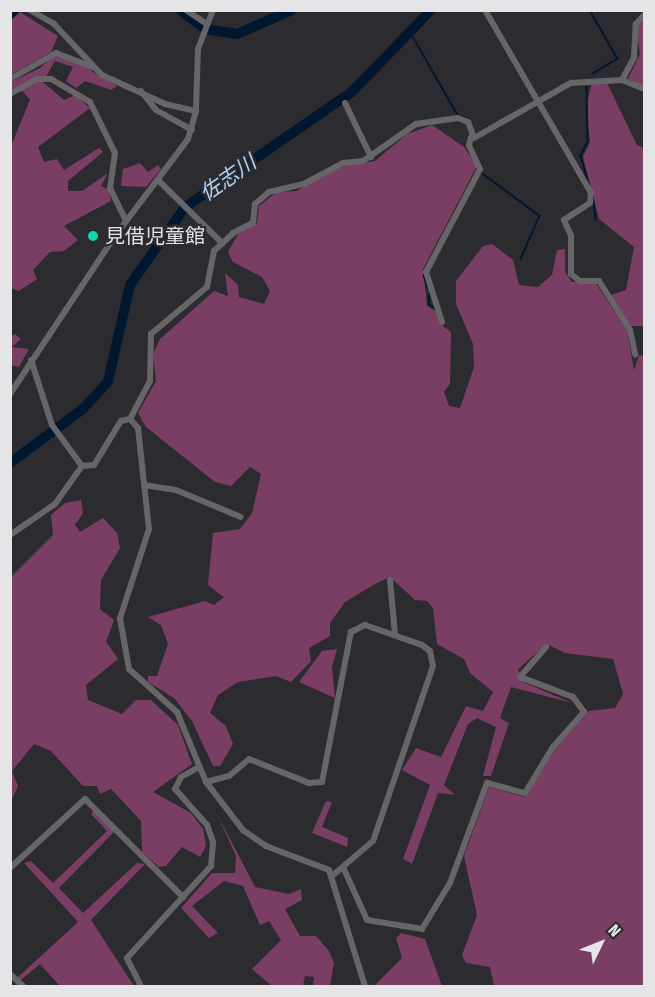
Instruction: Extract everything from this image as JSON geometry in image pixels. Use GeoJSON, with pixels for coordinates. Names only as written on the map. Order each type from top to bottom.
{"type":"FeatureCollection","features":[{"type":"Feature","properties":{"kind":"street"},"geometry":{"type":"LineString","coordinates":[[30,10],[62,31],[93,67]]}},
{"type":"Feature","properties":{"kind":"street"},"geometry":{"type":"LineString","coordinates":[[186,10],[207,24]]}},
{"type":"Feature","properties":{"kind":"street"},"geometry":{"type":"LineString","coordinates":[[10,394],[126,221],[158,180],[192,130],[196,111],[195,68],[203,33],[213,10]]}},
{"type":"Feature","properties":{"kind":"street"},"geometry":{"type":"LineString","coordinates":[[485,10],[593,199],[564,220],[571,236],[571,274],[580,281],[599,281],[630,330],[635,354]]}},
{"type":"Feature","properties":{"kind":"street"},"geometry":{"type":"LineString","coordinates":[[622,80],[634,57],[636,24],[645,15]]}},
{"type":"Feature","properties":{"kind":"street"},"geometry":{"type":"LineString","coordinates":[[10,79],[56,53],[93,67],[141,91],[196,111]]}},
{"type":"Feature","properties":{"kind":"street"},"geometry":{"type":"LineString","coordinates":[[10,94],[37,79],[51,79],[90,102],[115,153],[110,188],[126,221]]}},
{"type":"Feature","properties":{"kind":"street"},"geometry":{"type":"LineString","coordinates":[[471,137],[537,100],[580,81],[622,80],[645,89]]}},
{"type":"Feature","properties":{"kind":"street"},"geometry":{"type":"LineString","coordinates":[[141,91],[156,110],[192,130]]}},
{"type":"Feature","properties":{"kind":"street"},"geometry":{"type":"LineString","coordinates":[[345,103],[371,157]]}},
{"type":"Feature","properties":{"kind":"street"},"geometry":{"type":"LineString","coordinates":[[10,535],[54,504],[82,466],[94,465],[116,427],[130,419],[150,381],[151,334],[207,287],[211,257],[222,243],[253,224],[255,204],[269,192],[371,157],[416,124],[447,118],[468,122],[471,137],[468,144],[480,169],[426,272],[442,322]]}},
{"type":"Feature","properties":{"kind":"street"},"geometry":{"type":"LineString","coordinates":[[158,180],[222,243]]}},
{"type":"Feature","properties":{"kind":"street"},"geometry":{"type":"LineString","coordinates":[[31,360],[52,425],[82,466]]}},
{"type":"Feature","properties":{"kind":"street"},"geometry":{"type":"LineString","coordinates":[[130,419],[138,428],[149,529],[120,618],[125,660],[135,677],[177,712],[206,782],[252,838],[317,862],[332,876],[365,987]]}},
{"type":"Feature","properties":{"kind":"street"},"geometry":{"type":"LineString","coordinates":[[144,485],[176,490],[241,517]]}},
{"type":"Feature","properties":{"kind":"street"},"geometry":{"type":"LineString","coordinates":[[390,579],[396,634]]}},
{"type":"Feature","properties":{"kind":"street"},"geometry":{"type":"LineString","coordinates":[[206,782],[229,776],[249,759],[309,783],[322,782],[351,632],[360,624],[396,634],[430,651],[433,666],[373,841],[332,876]]}},
{"type":"Feature","properties":{"kind":"street"},"geometry":{"type":"LineString","coordinates":[[343,867],[367,920],[422,929],[450,883],[487,783],[525,793],[553,747],[584,712],[573,697],[520,677],[518,672],[546,647]]}},
{"type":"Feature","properties":{"kind":"street"},"geometry":{"type":"LineString","coordinates":[[141,987],[127,958],[211,866],[214,854],[207,825],[175,789],[181,777],[199,767]]}},
{"type":"Feature","properties":{"kind":"street"},"geometry":{"type":"LineString","coordinates":[[10,868],[85,799],[183,897]]}},
{"type":"Feature","properties":{"kind":"street"},"geometry":{"type":"LineString","coordinates":[[10,974],[23,987]]}},
{"type":"Feature","properties":{"kind":"shaded area"},"geometry":{"type":"Polygon","coordinates":[[[20,12],[58,36],[51,52],[12,74],[11,82],[11,18],[20,12]]]}},
{"type":"Feature","properties":{"kind":"shaded area"},"geometry":{"type":"Polygon","coordinates":[[[644,20],[644,87],[628,79],[640,54],[636,28],[644,20]]]}},
{"type":"Feature","properties":{"kind":"shaded area"},"geometry":{"type":"Polygon","coordinates":[[[58,51],[117,86],[111,90],[85,81],[76,88],[66,81],[73,67],[55,61],[43,82],[64,100],[75,95],[90,108],[38,147],[44,162],[57,159],[64,170],[99,148],[103,152],[68,181],[68,191],[82,191],[108,173],[101,186],[109,190],[111,201],[64,226],[78,240],[64,251],[50,252],[33,270],[37,279],[19,291],[11,288],[11,146],[30,100],[20,88],[11,90],[11,82],[40,68],[58,51]]]}},
{"type":"Feature","properties":{"kind":"shaded area"},"geometry":{"type":"Polygon","coordinates":[[[592,82],[607,83],[637,145],[644,148],[644,326],[630,326],[608,296],[626,290],[634,247],[599,219],[583,157],[590,142],[586,107],[592,82]]]}},
{"type":"Feature","properties":{"kind":"shaded area"},"geometry":{"type":"Polygon","coordinates":[[[432,125],[464,147],[477,166],[423,269],[427,306],[441,314],[439,323],[451,332],[450,384],[444,392],[449,406],[460,408],[474,367],[473,344],[456,304],[456,281],[483,246],[492,244],[513,260],[519,285],[538,287],[552,275],[557,250],[565,249],[565,272],[572,282],[595,282],[627,331],[634,370],[639,355],[644,356],[644,986],[494,986],[490,967],[466,963],[462,955],[477,915],[464,856],[489,787],[525,797],[555,749],[589,711],[615,708],[623,694],[613,659],[565,653],[547,644],[518,669],[523,682],[572,703],[511,687],[500,718],[509,723],[491,776],[483,776],[496,727],[477,718],[468,724],[444,785],[455,795],[438,793],[412,864],[403,859],[430,785],[402,770],[416,748],[441,757],[466,706],[483,711],[493,692],[470,673],[464,659],[437,644],[433,608],[427,601],[415,600],[390,577],[345,602],[330,623],[330,636],[309,648],[311,661],[291,682],[276,676],[238,682],[218,695],[210,713],[226,726],[233,744],[220,766],[213,766],[192,721],[174,698],[148,682],[148,676],[157,676],[168,644],[161,625],[148,617],[205,601],[214,605],[224,597],[208,585],[213,533],[240,529],[252,513],[261,474],[250,467],[231,486],[215,482],[146,427],[138,413],[156,381],[153,354],[160,339],[214,291],[228,296],[225,273],[238,285],[239,297],[264,304],[270,291],[262,277],[233,262],[228,252],[238,234],[257,223],[259,206],[277,192],[297,191],[333,168],[375,161],[407,134],[432,125]]]}},
{"type":"Feature","properties":{"kind":"shaded area"},"geometry":{"type":"Polygon","coordinates":[[[140,163],[148,172],[158,165],[161,169],[146,187],[121,186],[123,169],[140,163]]]}},
{"type":"Feature","properties":{"kind":"shaded area"},"geometry":{"type":"Polygon","coordinates":[[[15,334],[21,339],[12,347],[29,349],[19,367],[11,365],[11,336],[15,334]]]}},
{"type":"Feature","properties":{"kind":"shaded area"},"geometry":{"type":"Polygon","coordinates":[[[81,500],[83,513],[75,525],[80,532],[103,518],[117,533],[120,548],[101,580],[100,609],[114,620],[106,642],[118,659],[86,685],[88,700],[122,714],[136,700],[151,700],[178,725],[192,764],[153,792],[191,813],[203,829],[206,846],[200,857],[182,847],[166,866],[159,867],[142,852],[141,821],[111,789],[100,794],[97,786],[83,786],[51,751],[34,744],[12,771],[18,786],[11,801],[11,577],[53,535],[51,515],[65,503],[81,500]]]}},
{"type":"Feature","properties":{"kind":"shaded area"},"geometry":{"type":"Polygon","coordinates":[[[337,649],[332,667],[335,698],[299,682],[322,651],[337,649]]]}},
{"type":"Feature","properties":{"kind":"shaded area"},"geometry":{"type":"Polygon","coordinates":[[[326,801],[332,802],[322,827],[348,838],[347,847],[312,833],[326,801]]]}},
{"type":"Feature","properties":{"kind":"shaded area"},"geometry":{"type":"Polygon","coordinates":[[[94,810],[114,832],[59,888],[83,913],[137,863],[145,864],[91,920],[134,986],[60,986],[40,964],[21,980],[17,978],[78,922],[24,863],[31,861],[53,883],[107,831],[91,814],[94,810]]]}},
{"type":"Feature","properties":{"kind":"shaded area"},"geometry":{"type":"Polygon","coordinates":[[[217,814],[255,887],[289,894],[301,889],[302,900],[285,909],[300,936],[316,936],[329,951],[334,963],[330,986],[313,986],[314,977],[305,976],[303,986],[272,986],[252,969],[281,940],[269,921],[260,925],[243,886],[224,881],[192,906],[218,933],[209,938],[181,908],[212,873],[235,873],[236,856],[217,814]]]}},
{"type":"Feature","properties":{"kind":"shaded area"},"geometry":{"type":"Polygon","coordinates":[[[401,933],[425,939],[442,986],[374,986],[402,958],[396,938],[401,933]]]}},
{"type":"Feature","properties":{"kind":"waterway"},"geometry":{"type":"LineString","coordinates":[[10,14],[15,10]]}},
{"type":"Feature","properties":{"kind":"waterway"},"geometry":{"type":"LineString","coordinates":[[180,10],[205,29],[237,34],[292,10]]}},
{"type":"Feature","properties":{"kind":"waterway","name":"佐志川"},"geometry":{"type":"LineString","coordinates":[[10,463],[84,408],[108,381],[130,285],[185,207],[352,92],[431,10]]}},
{"type":"Feature","properties":{"kind":"waterway"},"geometry":{"type":"LineString","coordinates":[[590,10],[618,59],[593,74]]}},
{"type":"Feature","properties":{"kind":"waterway"},"geometry":{"type":"LineString","coordinates":[[411,33],[458,115],[468,119]]}},
{"type":"Feature","properties":{"kind":"waterway"},"geometry":{"type":"LineString","coordinates":[[587,87],[588,142],[581,156],[589,184]]}},
{"type":"Feature","properties":{"kind":"waterway"},"geometry":{"type":"LineString","coordinates":[[476,155],[481,166]]}},
{"type":"Feature","properties":{"kind":"waterway"},"geometry":{"type":"LineString","coordinates":[[482,173],[540,216],[521,259]]}},
{"type":"Feature","properties":{"kind":"waterway"},"geometry":{"type":"LineString","coordinates":[[593,194],[596,220]]}},
{"type":"Feature","properties":{"kind":"waterway"},"geometry":{"type":"LineString","coordinates":[[424,275],[428,287]]}},
{"type":"Feature","properties":{"kind":"waterway"},"geometry":{"type":"LineString","coordinates":[[430,294],[429,304],[436,309]]}},
{"type":"Feature","properties":{"kind":"place","name":"見借児童館"},"geometry":{"type":"Point","coordinates":[93,236]}}]}
